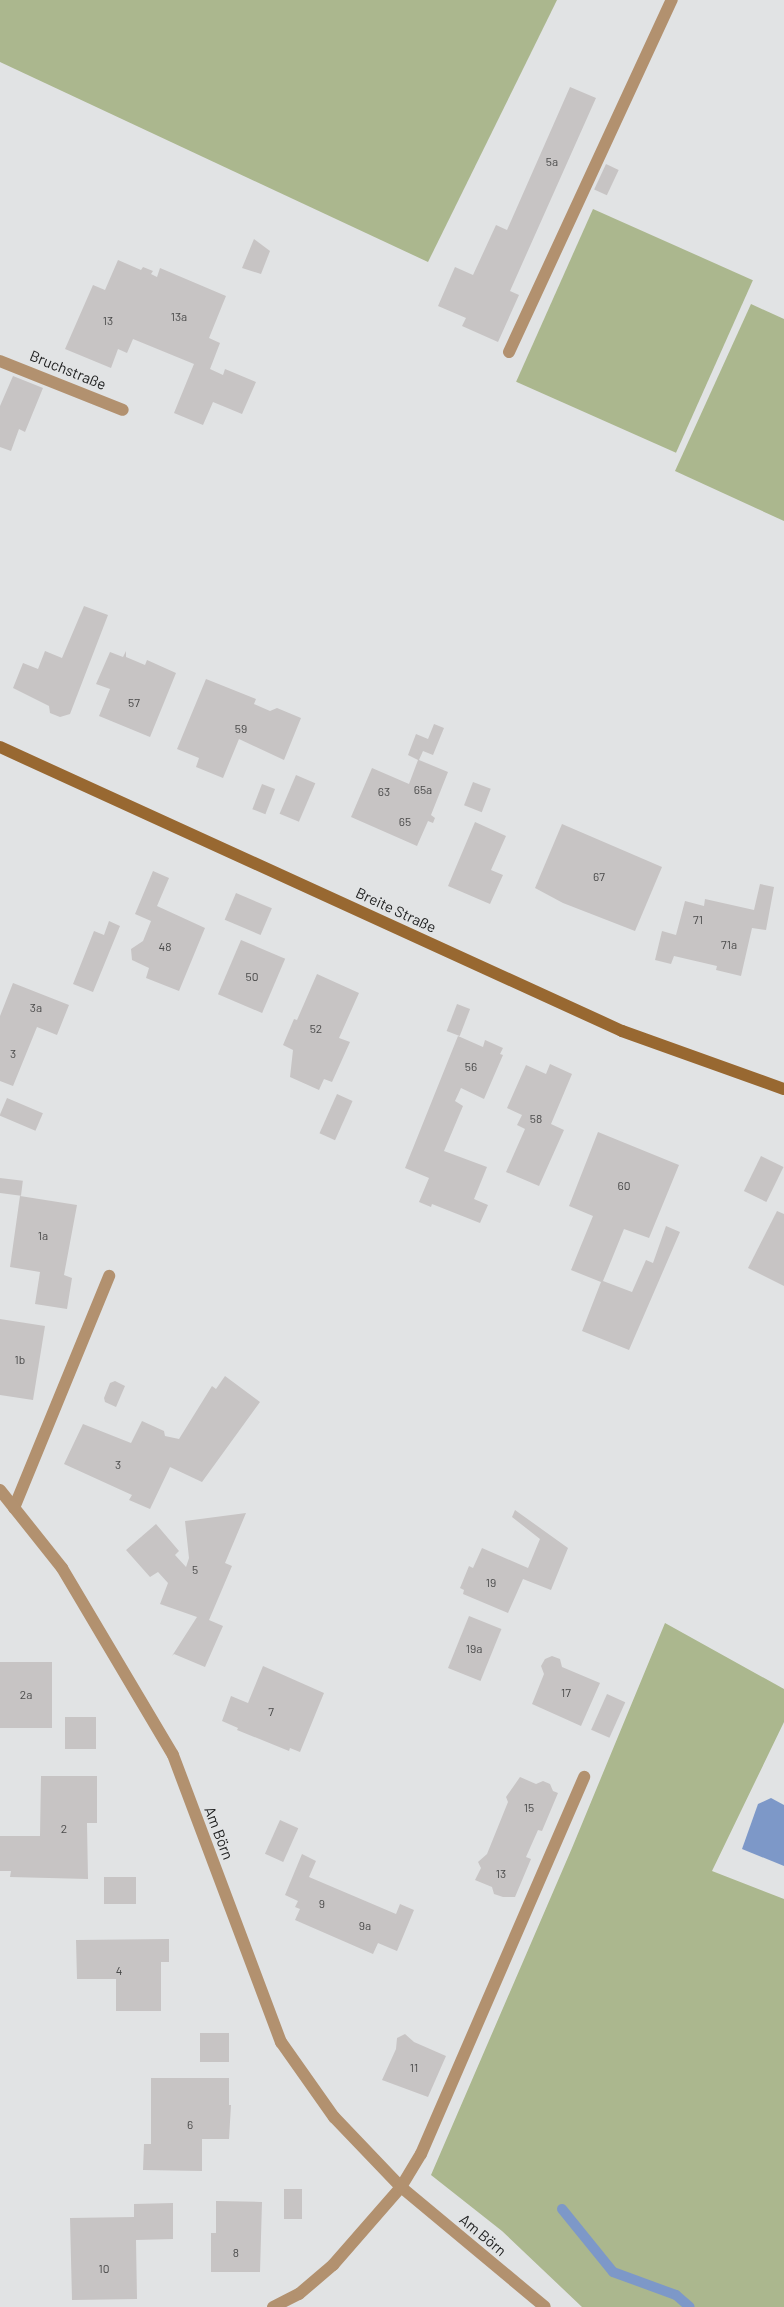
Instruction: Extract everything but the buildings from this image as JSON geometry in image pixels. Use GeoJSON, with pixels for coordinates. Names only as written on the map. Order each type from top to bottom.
{"type":"FeatureCollection","features":[{"type":"Feature","properties":{"kind":"street"},"geometry":{"type":"LineString","coordinates":[[509,352],[672,0]]}},
{"type":"Feature","properties":{"kind":"street","name":"Bruchstraße"},"geometry":{"type":"LineString","coordinates":[[0,360],[123,410]]}},
{"type":"Feature","properties":{"kind":"street","name":"Breite Straße"},"geometry":{"type":"LineString","coordinates":[[0,747],[622,1031],[784,1089]]}},
{"type":"Feature","properties":{"kind":"street"},"geometry":{"type":"LineString","coordinates":[[14,1508],[109,1276]]}},
{"type":"Feature","properties":{"kind":"street","name":"Am Börn"},"geometry":{"type":"LineString","coordinates":[[0,1490],[62,1568],[172,1755],[281,2042],[334,2117],[401,2187],[545,2307]]}},
{"type":"Feature","properties":{"kind":"street"},"geometry":{"type":"LineString","coordinates":[[273,2307],[299,2294],[333,2266],[401,2187],[421,2154],[584,1777]]}},
{"type":"Feature","properties":{"kind":"green space"},"geometry":{"type":"Polygon","coordinates":[[[0,0],[557,0],[428,262],[0,62],[0,0]]]}},
{"type":"Feature","properties":{"kind":"green space"},"geometry":{"type":"Polygon","coordinates":[[[593,209],[753,280],[676,453],[516,382],[593,209]]]}},
{"type":"Feature","properties":{"kind":"green space"},"geometry":{"type":"Polygon","coordinates":[[[751,304],[784,319],[784,521],[675,471],[751,304]]]}},
{"type":"Feature","properties":{"kind":"green space"},"geometry":{"type":"Polygon","coordinates":[[[665,1623],[784,1689],[784,1722],[712,1871],[784,1899],[784,2307],[582,2307],[502,2231],[431,2175],[572,1848],[665,1623]]]}},
{"type":"Feature","properties":{"kind":"water"},"geometry":{"type":"Polygon","coordinates":[[[771,1798],[784,1805],[784,1866],[742,1849],[758,1804],[771,1798]]]}},
{"type":"Feature","properties":{"kind":"waterway"},"geometry":{"type":"LineString","coordinates":[[562,2209],[613,2272],[676,2295],[690,2307]]}}]}
